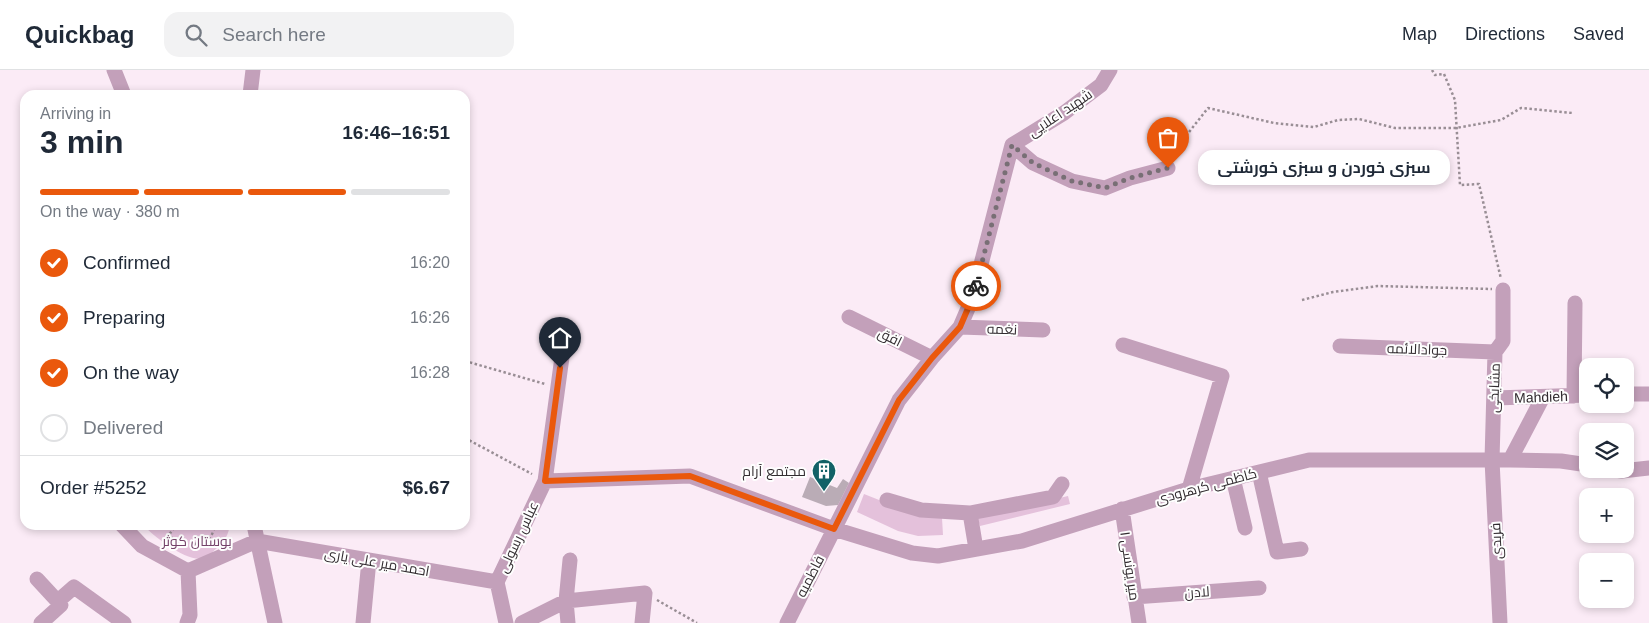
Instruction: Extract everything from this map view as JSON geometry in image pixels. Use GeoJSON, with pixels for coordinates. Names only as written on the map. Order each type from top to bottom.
{"type":"FeatureCollection","features":[{"type":"Feature","properties":{"kind":"street"},"geometry":{"type":"LineString","coordinates":[[114,70],[122,90]]}},
{"type":"Feature","properties":{"kind":"street"},"geometry":{"type":"LineString","coordinates":[[251,90],[254,70]]}},
{"type":"Feature","properties":{"kind":"street","name":"شهید اعلایی"},"geometry":{"type":"LineString","coordinates":[[1012,145],[1064,114],[1101,85],[1110,70]]}},
{"type":"Feature","properties":{"kind":"street"},"geometry":{"type":"LineString","coordinates":[[960,327],[972,299],[1012,145],[1033,163],[1072,181],[1105,188],[1130,178],[1168,168]]}},
{"type":"Feature","properties":{"kind":"street","name":"مشایخی"},"geometry":{"type":"LineString","coordinates":[[1492,460],[1495,352],[1503,341],[1503,290]]}},
{"type":"Feature","properties":{"kind":"street"},"geometry":{"type":"LineString","coordinates":[[1575,303],[1579,365]]}},
{"type":"Feature","properties":{"kind":"street","name":"افق"},"geometry":{"type":"LineString","coordinates":[[848,317],[932,358]]}},
{"type":"Feature","properties":{"kind":"street","name":"نغمه"},"geometry":{"type":"LineString","coordinates":[[960,327],[1043,330]]}},
{"type":"Feature","properties":{"kind":"street","name":"فاطمیه"},"geometry":{"type":"LineString","coordinates":[[787,623],[899,400],[932,358],[960,327]]}},
{"type":"Feature","properties":{"kind":"street","name":"عباس رسولی"},"geometry":{"type":"LineString","coordinates":[[506,623],[497,582],[545,481],[566,328]]}},
{"type":"Feature","properties":{"kind":"street"},"geometry":{"type":"LineString","coordinates":[[1123,345],[1222,376],[1189,489]]}},
{"type":"Feature","properties":{"kind":"street","name":"جوادالائمه"},"geometry":{"type":"LineString","coordinates":[[1340,346],[1495,352]]}},
{"type":"Feature","properties":{"kind":"street"},"geometry":{"type":"LineString","coordinates":[[1634,394],[1649,394]]}},
{"type":"Feature","properties":{"kind":"street","name":"Mahdieh"},"geometry":{"type":"LineString","coordinates":[[1494,398],[1579,396]]}},
{"type":"Feature","properties":{"kind":"street"},"geometry":{"type":"LineString","coordinates":[[1510,460],[1542,397]]}},
{"type":"Feature","properties":{"kind":"street","name":"کاظمی کرهرودی"},"geometry":{"type":"LineString","coordinates":[[834,529],[912,553],[938,556],[1022,540],[1189,489],[1308,460],[1510,460],[1561,461],[1579,464]]}},
{"type":"Feature","properties":{"kind":"street","name":"فریدی"},"geometry":{"type":"LineString","coordinates":[[1492,460],[1500,623]]}},
{"type":"Feature","properties":{"kind":"street"},"geometry":{"type":"LineString","coordinates":[[1634,470],[1649,468]]}},
{"type":"Feature","properties":{"kind":"street"},"geometry":{"type":"LineString","coordinates":[[1259,472],[1277,552],[1301,548]]}},
{"type":"Feature","properties":{"kind":"street"},"geometry":{"type":"LineString","coordinates":[[545,481],[690,476],[834,529]]}},
{"type":"Feature","properties":{"kind":"street"},"geometry":{"type":"LineString","coordinates":[[1233,478],[1245,528]]}},
{"type":"Feature","properties":{"kind":"street"},"geometry":{"type":"LineString","coordinates":[[886,500],[921,510],[970,513],[1053,497],[1062,484]]}},
{"type":"Feature","properties":{"kind":"street","name":"میر یونسی ۱"},"geometry":{"type":"LineString","coordinates":[[1122,510],[1139,623]]}},
{"type":"Feature","properties":{"kind":"street"},"geometry":{"type":"LineString","coordinates":[[970,513],[976,549]]}},
{"type":"Feature","properties":{"kind":"street"},"geometry":{"type":"LineString","coordinates":[[127,530],[142,546],[188,571]]}},
{"type":"Feature","properties":{"kind":"street"},"geometry":{"type":"LineString","coordinates":[[255,530],[275,623]]}},
{"type":"Feature","properties":{"kind":"street"},"geometry":{"type":"LineString","coordinates":[[188,571],[257,541]]}},
{"type":"Feature","properties":{"kind":"street","name":"احمد میر علی یاری"},"geometry":{"type":"LineString","coordinates":[[257,541],[497,582]]}},
{"type":"Feature","properties":{"kind":"street"},"geometry":{"type":"LineString","coordinates":[[363,623],[369,560]]}},
{"type":"Feature","properties":{"kind":"street"},"geometry":{"type":"LineString","coordinates":[[568,623],[566,601],[570,560]]}},
{"type":"Feature","properties":{"kind":"street"},"geometry":{"type":"LineString","coordinates":[[187,623],[190,614],[188,571]]}},
{"type":"Feature","properties":{"kind":"street"},"geometry":{"type":"LineString","coordinates":[[37,579],[61,605],[41,623]]}},
{"type":"Feature","properties":{"kind":"street"},"geometry":{"type":"LineString","coordinates":[[58,601],[74,587],[124,623]]}},
{"type":"Feature","properties":{"kind":"street","name":"لادن"},"geometry":{"type":"LineString","coordinates":[[1134,597],[1259,588]]}},
{"type":"Feature","properties":{"kind":"street"},"geometry":{"type":"LineString","coordinates":[[522,623],[566,601],[646,593],[642,623]]}},
{"type":"Feature","properties":{"kind":"path"},"geometry":{"type":"LineString","coordinates":[[1302,300],[1333,292],[1378,286],[1503,290],[1479,184],[1460,185],[1454,100],[1444,74],[1434,75],[1432,70]]}},
{"type":"Feature","properties":{"kind":"path"},"geometry":{"type":"LineString","coordinates":[[1168,168],[1178,146],[1208,108],[1274,123],[1314,128],[1338,120],[1359,119],[1395,128],[1456,128],[1501,120],[1521,108],[1573,113]]}},
{"type":"Feature","properties":{"kind":"path"},"geometry":{"type":"LineString","coordinates":[[470,362],[557,387]]}},
{"type":"Feature","properties":{"kind":"path"},"geometry":{"type":"LineString","coordinates":[[470,441],[545,481]]}},
{"type":"Feature","properties":{"kind":"path"},"geometry":{"type":"LineString","coordinates":[[171,530],[166,536],[196,544],[204,542],[211,537],[214,530]]}},
{"type":"Feature","properties":{"kind":"path"},"geometry":{"type":"LineString","coordinates":[[646,593],[697,623]]}},
{"type":"Feature","properties":{"kind":"green space"},"geometry":{"type":"Polygon","coordinates":[[[864,494],[917,515],[942,518],[943,535],[918,536],[898,531],[857,512],[864,494]]]}},
{"type":"Feature","properties":{"kind":"green space"},"geometry":{"type":"Polygon","coordinates":[[[1068,496],[1070,504],[980,526],[977,517],[1068,496]]]}},
{"type":"Feature","properties":{"kind":"green space","name":"بوستان کوثر"},"geometry":{"type":"Polygon","coordinates":[[[148,530],[228,530],[220,545],[208,556],[197,559],[181,553],[148,530]]]}},
{"type":"Feature","properties":{"kind":"building","name":"مجتمع آرام"},"geometry":{"type":"Polygon","coordinates":[[[810,477],[837,488],[843,479],[849,483],[838,505],[826,506],[802,497],[810,477]]]}},
{"type":"Feature","properties":{"kind":"way so far"},"geometry":{"type":"LineString","coordinates":[[976,286],[1012,145],[1033,163],[1072,181],[1105,188],[1130,178],[1168,168]]}},
{"type":"Feature","properties":{"kind":"place","name":"سبزی خوردن و سبزی خورشتی"},"geometry":{"type":"Point","coordinates":[1168,168]}},
{"type":"Feature","properties":{"kind":"place","name":"مجتمع آرام"},"geometry":{"type":"Point","coordinates":[824,492]}},
{"type":"Feature","properties":{"kind":"route"},"geometry":{"type":"LineString","coordinates":[[560,368],[545,481],[690,476],[834,529],[899,400],[932,358],[960,327],[976,286]]}}]}
